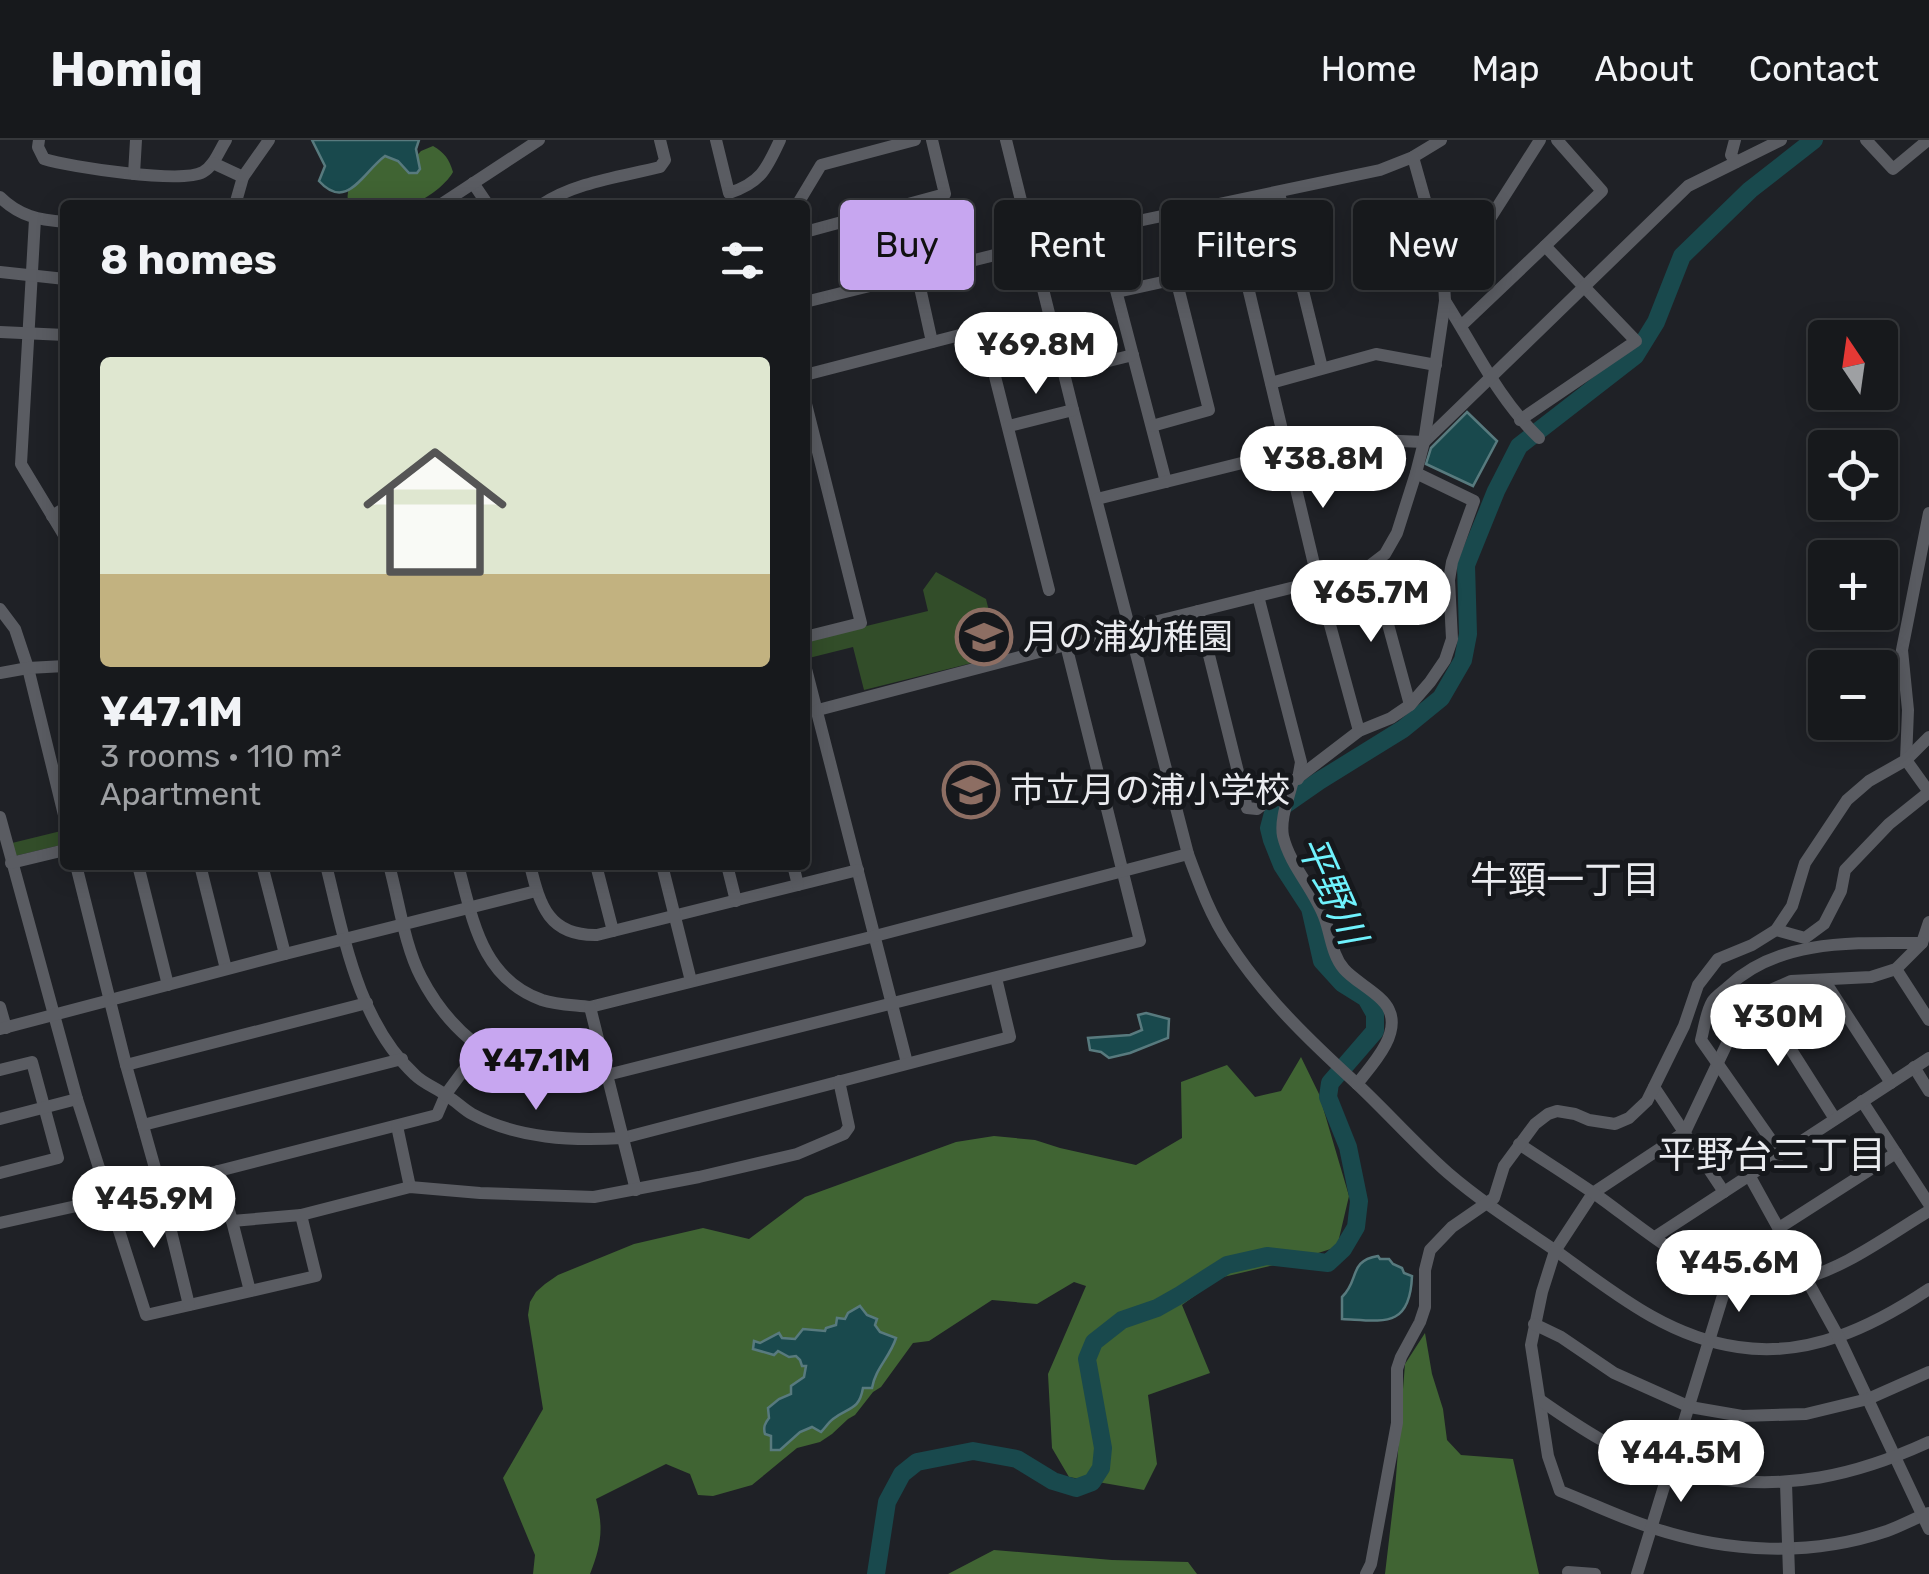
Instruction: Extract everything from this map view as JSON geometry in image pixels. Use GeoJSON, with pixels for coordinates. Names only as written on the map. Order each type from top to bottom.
{"type":"FeatureCollection","features":[{"type":"Feature","properties":{"kind":"street"},"geometry":{"type":"LineString","coordinates":[[39,140],[44,159],[62,164],[134,174],[192,176],[213,164],[226,140]]}},
{"type":"Feature","properties":{"kind":"street"},"geometry":{"type":"LineString","coordinates":[[134,174],[136,140]]}},
{"type":"Feature","properties":{"kind":"street"},"geometry":{"type":"LineString","coordinates":[[236,200],[243,177],[268,140]]}},
{"type":"Feature","properties":{"kind":"street"},"geometry":{"type":"LineString","coordinates":[[448,200],[539,140]]}},
{"type":"Feature","properties":{"kind":"street"},"geometry":{"type":"LineString","coordinates":[[549,200],[585,185],[660,167],[665,160],[660,140]]}},
{"type":"Feature","properties":{"kind":"street"},"geometry":{"type":"LineString","coordinates":[[716,140],[730,194],[757,180],[780,140]]}},
{"type":"Feature","properties":{"kind":"street"},"geometry":{"type":"LineString","coordinates":[[800,200],[821,165],[915,140]]}},
{"type":"Feature","properties":{"kind":"street"},"geometry":{"type":"LineString","coordinates":[[924,200],[945,194],[932,140]]}},
{"type":"Feature","properties":{"kind":"street"},"geometry":{"type":"LineString","coordinates":[[1006,140],[1021,200]]}},
{"type":"Feature","properties":{"kind":"street"},"geometry":{"type":"LineString","coordinates":[[1141,220],[1380,170],[1412,158],[1441,140]]}},
{"type":"Feature","properties":{"kind":"street"},"geometry":{"type":"LineString","coordinates":[[1494,210],[1540,140]]}},
{"type":"Feature","properties":{"kind":"street"},"geometry":{"type":"LineString","coordinates":[[1462,326],[1602,191],[1557,140]]}},
{"type":"Feature","properties":{"kind":"street"},"geometry":{"type":"LineString","coordinates":[[1735,140],[1732,155],[1736,162]]}},
{"type":"Feature","properties":{"kind":"street"},"geometry":{"type":"LineString","coordinates":[[1096,500],[1352,439],[1424,442],[1688,186],[1781,140]]}},
{"type":"Feature","properties":{"kind":"street"},"geometry":{"type":"LineString","coordinates":[[1866,140],[1894,169],[1928,140]]}},
{"type":"Feature","properties":{"kind":"street"},"geometry":{"type":"LineString","coordinates":[[1412,158],[1424,200]]}},
{"type":"Feature","properties":{"kind":"street"},"geometry":{"type":"LineString","coordinates":[[213,164],[243,177]]}},
{"type":"Feature","properties":{"kind":"street"},"geometry":{"type":"LineString","coordinates":[[473,183],[485,200]]}},
{"type":"Feature","properties":{"kind":"street"},"geometry":{"type":"LineString","coordinates":[[1280,192],[1282,200]]}},
{"type":"Feature","properties":{"kind":"street"},"geometry":{"type":"LineString","coordinates":[[0,197],[35,220],[60,222]]}},
{"type":"Feature","properties":{"kind":"street"},"geometry":{"type":"LineString","coordinates":[[35,220],[21,464],[60,529]]}},
{"type":"Feature","properties":{"kind":"street"},"geometry":{"type":"LineString","coordinates":[[810,231],[840,223]]}},
{"type":"Feature","properties":{"kind":"street"},"geometry":{"type":"LineString","coordinates":[[1520,420],[1636,341],[1545,246]]}},
{"type":"Feature","properties":{"kind":"street"},"geometry":{"type":"LineString","coordinates":[[0,272],[60,278]]}},
{"type":"Feature","properties":{"kind":"street"},"geometry":{"type":"LineString","coordinates":[[1152,426],[1209,410],[1176,280],[1117,292],[1166,482]]}},
{"type":"Feature","properties":{"kind":"street"},"geometry":{"type":"LineString","coordinates":[[810,301],[853,290]]}},
{"type":"Feature","properties":{"kind":"street"},"geometry":{"type":"LineString","coordinates":[[915,290],[932,342]]}},
{"type":"Feature","properties":{"kind":"street"},"geometry":{"type":"LineString","coordinates":[[1043,290],[1188,854],[1226,940],[1271,1000],[1446,1171],[1485,1204],[1655,1320],[1708,1341],[1740,1348],[1791,1349],[1839,1338],[1879,1320],[1929,1289]]}},
{"type":"Feature","properties":{"kind":"street"},"geometry":{"type":"LineString","coordinates":[[1248,290],[1318,581],[1359,731]]}},
{"type":"Feature","properties":{"kind":"street"},"geometry":{"type":"LineString","coordinates":[[1303,290],[1322,368]]}},
{"type":"Feature","properties":{"kind":"street"},"geometry":{"type":"LineString","coordinates":[[818,710],[1368,567],[1384,554],[1397,533],[1416,473],[1424,442],[1445,290]]}},
{"type":"Feature","properties":{"kind":"street"},"geometry":{"type":"LineString","coordinates":[[1446,300],[1490,377],[1520,420],[1540,438]]}},
{"type":"Feature","properties":{"kind":"street"},"geometry":{"type":"LineString","coordinates":[[810,373],[983,329],[1049,590]]}},
{"type":"Feature","properties":{"kind":"street"},"geometry":{"type":"LineString","coordinates":[[0,332],[60,336]]}},
{"type":"Feature","properties":{"kind":"street"},"geometry":{"type":"LineString","coordinates":[[1064,372],[1133,354]]}},
{"type":"Feature","properties":{"kind":"street"},"geometry":{"type":"LineString","coordinates":[[1270,383],[1376,354],[1436,365]]}},
{"type":"Feature","properties":{"kind":"street"},"geometry":{"type":"LineString","coordinates":[[1009,426],[1072,410]]}},
{"type":"Feature","properties":{"kind":"street"},"geometry":{"type":"LineString","coordinates":[[810,420],[861,623],[810,636]]}},
{"type":"Feature","properties":{"kind":"street"},"geometry":{"type":"LineString","coordinates":[[1198,611],[1247,808],[1256,809],[1359,731],[1410,706],[1445,660],[1452,638],[1452,562],[1474,501],[1416,473]]}},
{"type":"Feature","properties":{"kind":"street"},"geometry":{"type":"LineString","coordinates":[[52,516],[60,511]]}},
{"type":"Feature","properties":{"kind":"street"},"geometry":{"type":"LineString","coordinates":[[1776,930],[1805,938],[1824,924],[1841,891],[1845,870],[1889,824],[1929,792],[1925,779],[1906,760],[1908,710],[1902,650],[1929,512]]}},
{"type":"Feature","properties":{"kind":"street"},"geometry":{"type":"LineString","coordinates":[[1368,567],[1374,574],[1410,706]]}},
{"type":"Feature","properties":{"kind":"street"},"geometry":{"type":"LineString","coordinates":[[1258,596],[1301,762],[1282,824],[1284,840],[1324,916],[1336,958],[1354,980],[1390,1010],[1388,1044],[1357,1084]]}},
{"type":"Feature","properties":{"kind":"street"},"geometry":{"type":"LineString","coordinates":[[0,610],[16,629],[60,799]]}},
{"type":"Feature","properties":{"kind":"street"},"geometry":{"type":"LineString","coordinates":[[390,870],[421,976],[447,1015],[480,1048],[515,1068],[586,1079],[1140,941],[1066,645]]}},
{"type":"Feature","properties":{"kind":"street"},"geometry":{"type":"LineString","coordinates":[[0,674],[60,666]]}},
{"type":"Feature","properties":{"kind":"street"},"geometry":{"type":"LineString","coordinates":[[810,682],[906,1063]]}},
{"type":"Feature","properties":{"kind":"street"},"geometry":{"type":"LineString","coordinates":[[1366,1574],[1397,1423],[1398,1368],[1425,1307],[1430,1250],[1442,1235],[1494,1198],[1504,1166],[1535,1124],[1548,1114],[1576,1114],[1615,1124],[1647,1101],[1684,1026],[1698,984],[1718,959],[1776,930],[1792,906],[1805,863],[1847,800],[1869,781],[1906,760],[1929,737]]}},
{"type":"Feature","properties":{"kind":"street"},"geometry":{"type":"LineString","coordinates":[[0,817],[77,1099],[146,1315],[316,1276],[302,1215]]}},
{"type":"Feature","properties":{"kind":"street"},"geometry":{"type":"LineString","coordinates":[[12,862],[60,851]]}},
{"type":"Feature","properties":{"kind":"street"},"geometry":{"type":"LineString","coordinates":[[459,870],[479,941],[490,961],[511,983],[544,1000],[590,1007],[1188,854]]}},
{"type":"Feature","properties":{"kind":"street"},"geometry":{"type":"LineString","coordinates":[[77,870],[190,1305]]}},
{"type":"Feature","properties":{"kind":"street"},"geometry":{"type":"LineString","coordinates":[[139,870],[168,985]]}},
{"type":"Feature","properties":{"kind":"street"},"geometry":{"type":"LineString","coordinates":[[201,870],[226,970]]}},
{"type":"Feature","properties":{"kind":"street"},"geometry":{"type":"LineString","coordinates":[[263,870],[285,954]]}},
{"type":"Feature","properties":{"kind":"street"},"geometry":{"type":"LineString","coordinates":[[327,870],[357,982],[389,1045],[415,1075],[470,1113],[530,1134],[574,1139],[623,1138],[1010,1037],[996,978]]}},
{"type":"Feature","properties":{"kind":"street"},"geometry":{"type":"LineString","coordinates":[[531,870],[548,916],[558,926],[580,936],[858,870]]}},
{"type":"Feature","properties":{"kind":"street"},"geometry":{"type":"LineString","coordinates":[[597,870],[613,931]]}},
{"type":"Feature","properties":{"kind":"street"},"geometry":{"type":"LineString","coordinates":[[663,870],[690,981]]}},
{"type":"Feature","properties":{"kind":"street"},"geometry":{"type":"LineString","coordinates":[[727,870],[736,901]]}},
{"type":"Feature","properties":{"kind":"street"},"geometry":{"type":"LineString","coordinates":[[794,870],[798,885]]}},
{"type":"Feature","properties":{"kind":"street"},"geometry":{"type":"LineString","coordinates":[[0,1007],[3,1028],[536,890]]}},
{"type":"Feature","properties":{"kind":"street"},"geometry":{"type":"LineString","coordinates":[[1926,1514],[1886,1531],[1789,1550],[1717,1544],[1653,1528],[1560,1491],[1548,1456],[1532,1345],[1542,1292],[1556,1251],[1593,1193],[1685,1132],[1741,1014],[1757,996],[1792,982],[1871,977],[1896,969],[1922,943],[1929,922]]}},
{"type":"Feature","properties":{"kind":"street"},"geometry":{"type":"LineString","coordinates":[[1781,1154],[1701,1040],[1712,1002],[1756,966],[1780,956],[1839,944],[1922,943]]}},
{"type":"Feature","properties":{"kind":"street"},"geometry":{"type":"LineString","coordinates":[[1896,969],[1929,1020]]}},
{"type":"Feature","properties":{"kind":"street"},"geometry":{"type":"LineString","coordinates":[[1824,980],[1891,1082]]}},
{"type":"Feature","properties":{"kind":"street"},"geometry":{"type":"LineString","coordinates":[[1757,996],[1835,1119]]}},
{"type":"Feature","properties":{"kind":"street"},"geometry":{"type":"LineString","coordinates":[[126,1065],[367,1004]]}},
{"type":"Feature","properties":{"kind":"street"},"geometry":{"type":"LineString","coordinates":[[590,1007],[636,1190]]}},
{"type":"Feature","properties":{"kind":"street"},"geometry":{"type":"LineString","coordinates":[[160,1186],[437,1115],[446,1094],[480,1048]]}},
{"type":"Feature","properties":{"kind":"street"},"geometry":{"type":"LineString","coordinates":[[1655,1237],[1929,1058]]}},
{"type":"Feature","properties":{"kind":"street"},"geometry":{"type":"LineString","coordinates":[[142,1125],[402,1059]]}},
{"type":"Feature","properties":{"kind":"street"},"geometry":{"type":"LineString","coordinates":[[0,1070],[32,1062],[58,1158],[0,1173]]}},
{"type":"Feature","properties":{"kind":"street"},"geometry":{"type":"LineString","coordinates":[[1914,1067],[1929,1091]]}},
{"type":"Feature","properties":{"kind":"street"},"geometry":{"type":"LineString","coordinates":[[232,1222],[302,1215],[410,1186],[594,1197],[699,1178],[797,1154],[844,1134],[850,1126],[839,1081]]}},
{"type":"Feature","properties":{"kind":"street"},"geometry":{"type":"LineString","coordinates":[[1654,1088],[1724,1192]]}},
{"type":"Feature","properties":{"kind":"street"},"geometry":{"type":"LineString","coordinates":[[0,1118],[77,1099]]}},
{"type":"Feature","properties":{"kind":"street"},"geometry":{"type":"LineString","coordinates":[[1519,1144],[1700,1266],[1752,1282],[1770,1283],[1806,1278],[1837,1266],[1929,1207],[1862,1101]]}},
{"type":"Feature","properties":{"kind":"street"},"geometry":{"type":"LineString","coordinates":[[396,1126],[410,1186]]}},
{"type":"Feature","properties":{"kind":"street"},"geometry":{"type":"LineString","coordinates":[[1779,1228],[1896,1153]]}},
{"type":"Feature","properties":{"kind":"street"},"geometry":{"type":"LineString","coordinates":[[218,1171],[250,1291]]}},
{"type":"Feature","properties":{"kind":"street"},"geometry":{"type":"LineString","coordinates":[[1750,1175],[1839,1338],[1926,1514],[1929,1529]]}},
{"type":"Feature","properties":{"kind":"street"},"geometry":{"type":"LineString","coordinates":[[0,1223],[108,1199]]}},
{"type":"Feature","properties":{"kind":"street"},"geometry":{"type":"LineString","coordinates":[[1637,1574],[1729,1276]]}},
{"type":"Feature","properties":{"kind":"street"},"geometry":{"type":"LineString","coordinates":[[1534,1324],[1561,1337],[1614,1373],[1690,1407],[1742,1416],[1806,1414],[1868,1399],[1929,1372]]}},
{"type":"Feature","properties":{"kind":"street"},"geometry":{"type":"LineString","coordinates":[[1540,1400],[1590,1435],[1669,1470],[1728,1480],[1786,1483],[1840,1475],[1896,1458],[1929,1442]]}},
{"type":"Feature","properties":{"kind":"street"},"geometry":{"type":"LineString","coordinates":[[1786,1483],[1789,1574]]}},
{"type":"Feature","properties":{"kind":"street"},"geometry":{"type":"LineString","coordinates":[[1568,1572],[1595,1574]]}},
{"type":"Feature","properties":{"kind":"green space"},"geometry":{"type":"Polygon","coordinates":[[[433,146],[441,151],[453,172],[432,193],[420,200],[348,200],[353,180],[366,167],[390,153],[410,163],[421,151],[433,146]]]}},
{"type":"Feature","properties":{"kind":"green space"},"geometry":{"type":"Polygon","coordinates":[[[936,572],[986,599],[989,611],[973,616],[984,660],[864,690],[853,647],[810,658],[810,640],[928,611],[923,590],[936,572]]]}},
{"type":"Feature","properties":{"kind":"green space"},"geometry":{"type":"Polygon","coordinates":[[[60,831],[60,845],[15,856],[12,843],[60,831]]]}},
{"type":"Feature","properties":{"kind":"green space"},"geometry":{"type":"Polygon","coordinates":[[[1301,1057],[1319,1094],[1349,1196],[1337,1247],[1219,1278],[1182,1305],[1210,1373],[1148,1395],[1157,1464],[1144,1490],[1069,1477],[1052,1448],[1048,1374],[1086,1286],[1074,1282],[1037,1304],[992,1300],[929,1341],[913,1343],[855,1415],[820,1442],[797,1448],[752,1485],[713,1496],[698,1495],[690,1474],[666,1464],[596,1499],[600,1537],[590,1574],[533,1574],[535,1555],[503,1478],[543,1409],[528,1315],[536,1292],[558,1275],[634,1244],[703,1228],[749,1239],[805,1197],[956,1142],[994,1136],[1035,1140],[1136,1165],[1182,1138],[1181,1082],[1227,1065],[1255,1097],[1281,1091],[1301,1057]]]}},
{"type":"Feature","properties":{"kind":"green space"},"geometry":{"type":"Polygon","coordinates":[[[1425,1333],[1447,1440],[1461,1455],[1513,1459],[1539,1574],[1385,1574],[1405,1364],[1425,1333]]]}},
{"type":"Feature","properties":{"kind":"green space"},"geometry":{"type":"Polygon","coordinates":[[[994,1550],[1188,1562],[1197,1574],[948,1574],[994,1550]]]}},
{"type":"Feature","properties":{"kind":"water"},"geometry":{"type":"Polygon","coordinates":[[[312,140],[419,140],[416,149],[420,169],[409,173],[398,161],[385,156],[354,186],[338,192],[319,181],[325,166],[312,140]]]}},
{"type":"Feature","properties":{"kind":"water"},"geometry":{"type":"Polygon","coordinates":[[[1467,412],[1497,441],[1473,486],[1426,464],[1431,448],[1467,412]]]}},
{"type":"Feature","properties":{"kind":"water"},"geometry":{"type":"Polygon","coordinates":[[[1146,1013],[1169,1019],[1168,1038],[1109,1058],[1090,1050],[1088,1038],[1130,1035],[1142,1030],[1138,1015],[1146,1013]]]}},
{"type":"Feature","properties":{"kind":"water"},"geometry":{"type":"Polygon","coordinates":[[[1378,1256],[1412,1276],[1406,1305],[1392,1318],[1342,1319],[1342,1297],[1358,1267],[1378,1256]]]}},
{"type":"Feature","properties":{"kind":"water"},"geometry":{"type":"Polygon","coordinates":[[[860,1306],[877,1319],[875,1325],[880,1332],[896,1338],[872,1388],[863,1388],[856,1405],[821,1432],[812,1427],[780,1450],[771,1450],[771,1436],[764,1429],[768,1408],[791,1394],[791,1386],[804,1377],[806,1366],[796,1356],[753,1349],[754,1341],[760,1343],[779,1333],[782,1338],[795,1339],[803,1329],[825,1331],[836,1325],[837,1318],[845,1319],[860,1306]]]}},
{"type":"Feature","properties":{"kind":"waterway","name":"平野川"},"geometry":{"type":"LineString","coordinates":[[876,1574],[887,1502],[902,1474],[917,1462],[973,1451],[1017,1459],[1053,1481],[1076,1488],[1092,1482],[1101,1468],[1103,1448],[1087,1359],[1094,1342],[1122,1320],[1157,1308],[1227,1265],[1267,1256],[1328,1263],[1343,1249],[1356,1227],[1359,1201],[1348,1147],[1328,1097],[1330,1083],[1375,1031],[1375,1014],[1366,998],[1342,983],[1322,961],[1310,908],[1282,865],[1272,840],[1269,828],[1273,813],[1403,729],[1441,698],[1463,660],[1468,634],[1466,565],[1519,446],[1635,356],[1656,322],[1682,256],[1750,190],[1814,140]]}},
{"type":"Feature","properties":{"kind":"place","name":"月の浦幼稚園"},"geometry":{"type":"Point","coordinates":[984,637]}},
{"type":"Feature","properties":{"kind":"place","name":"市立月の浦小学校"},"geometry":{"type":"Point","coordinates":[971,790]}},
{"type":"Feature","properties":{"kind":"district","name":"牛頸一丁目"},"geometry":{"type":"Point","coordinates":[1565,880]}},
{"type":"Feature","properties":{"kind":"district","name":"平野台三丁目"},"geometry":{"type":"Point","coordinates":[1772,1155]}}]}
